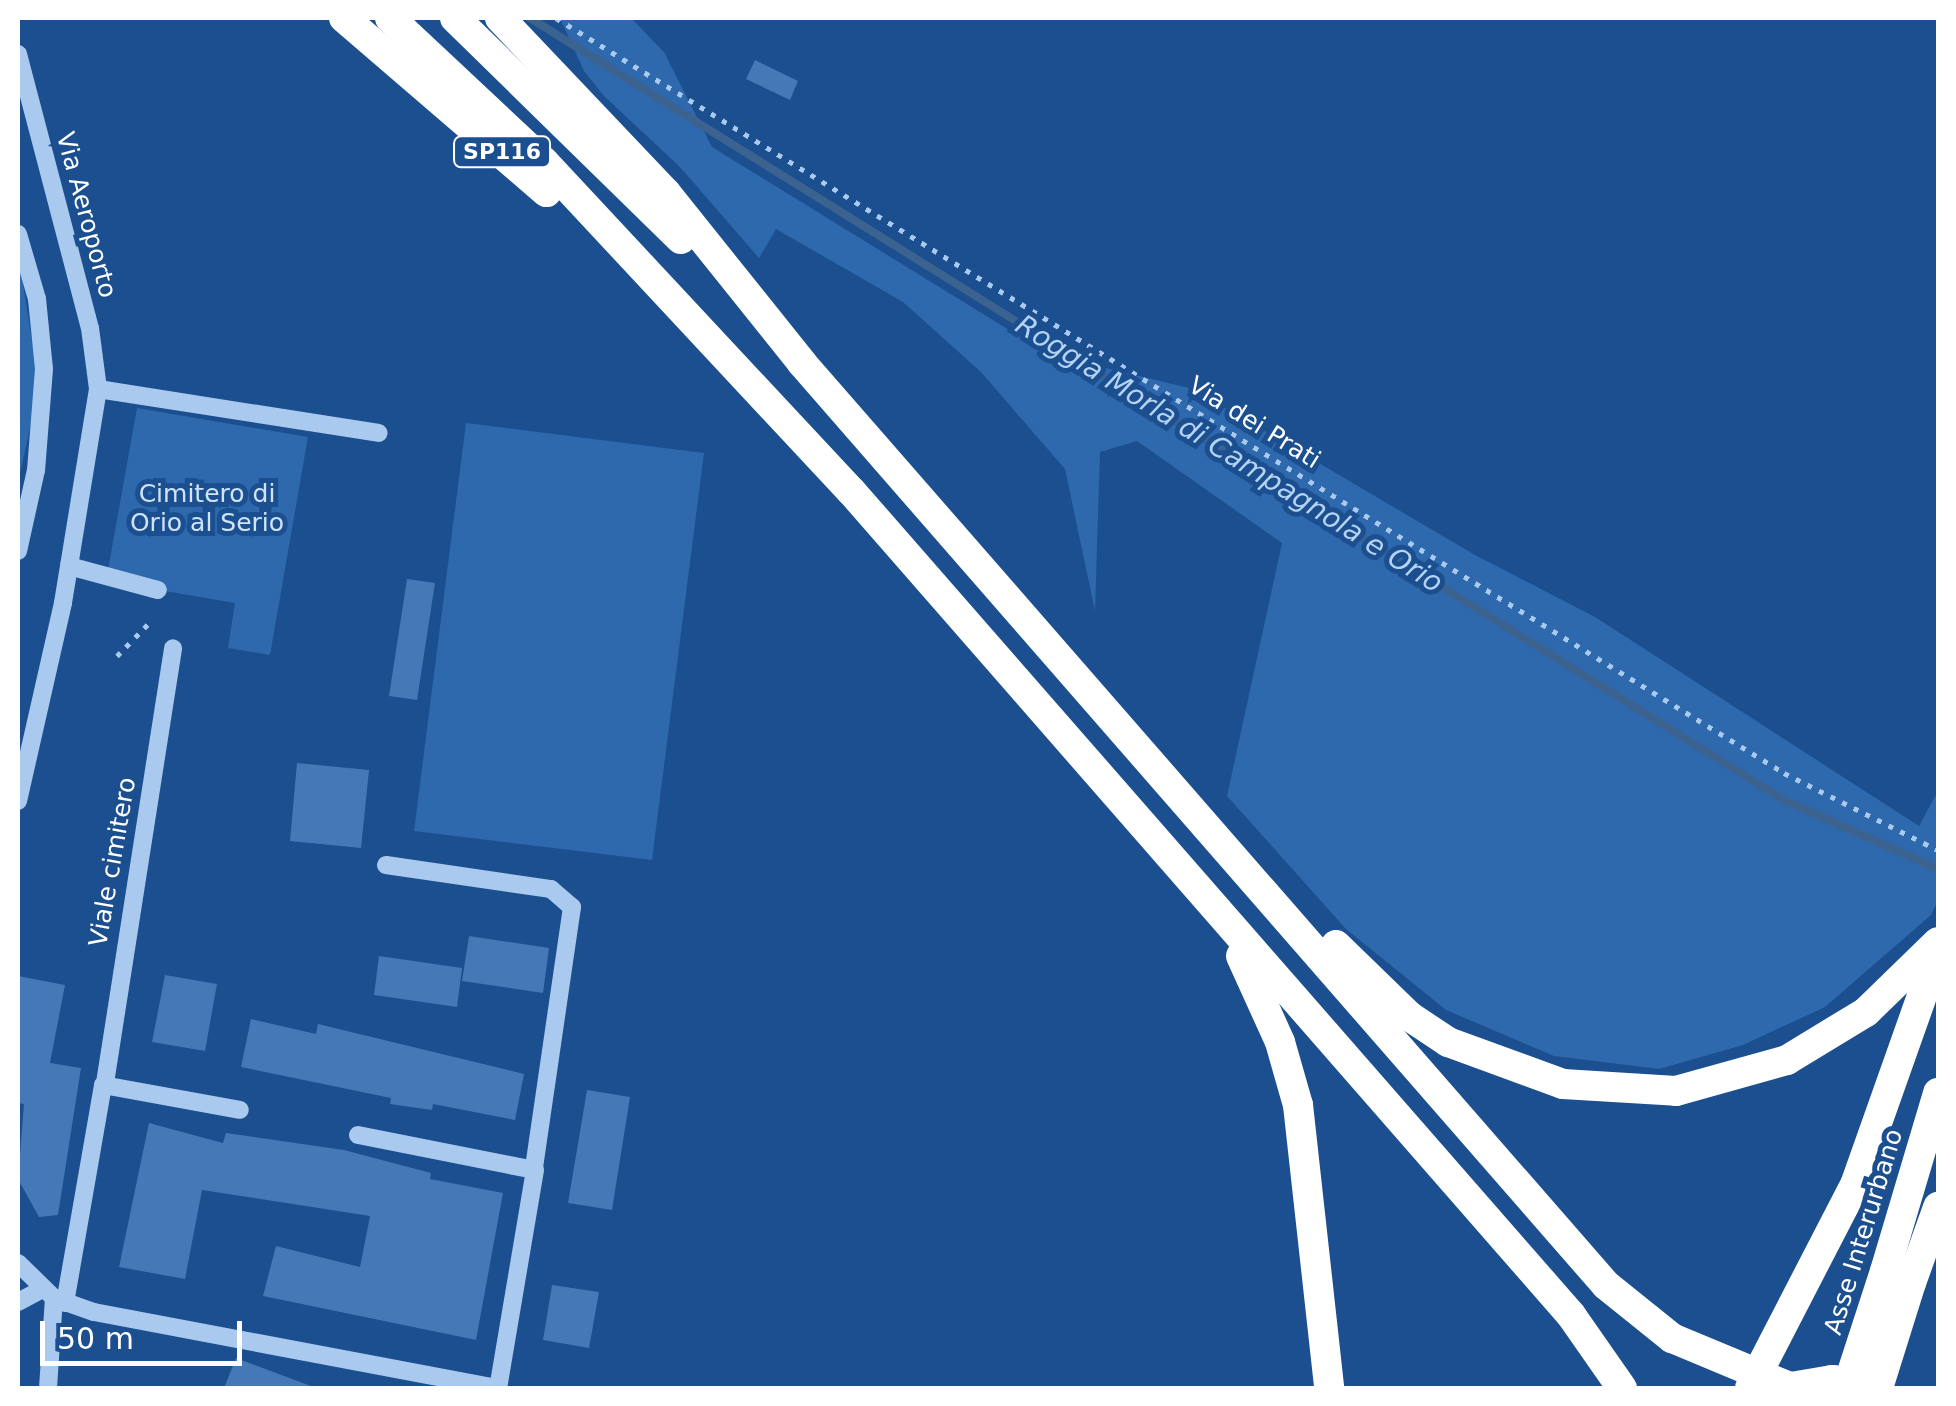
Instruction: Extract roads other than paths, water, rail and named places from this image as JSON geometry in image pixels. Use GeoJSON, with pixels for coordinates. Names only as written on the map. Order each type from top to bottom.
{"type":"FeatureCollection","features":[{"type":"Feature","properties":{"kind":"highway","name":"SP116"},"geometry":{"type":"LineString","coordinates":[[344,18],[661,284]]}},
{"type":"Feature","properties":{"kind":"highway"},"geometry":{"type":"LineString","coordinates":[[390,18],[661,284],[1203,893],[1571,1315],[1622,1388]]}},
{"type":"Feature","properties":{"kind":"highway"},"geometry":{"type":"LineString","coordinates":[[455,18],[802,363]]}},
{"type":"Feature","properties":{"kind":"highway"},"geometry":{"type":"LineString","coordinates":[[500,18],[666,193],[802,363],[1606,1285],[1672,1338],[1771,1385],[1832,1380],[1892,1388]]}},
{"type":"Feature","properties":{"kind":"highway"},"geometry":{"type":"LineString","coordinates":[[1126,735],[1219,813],[1359,971],[1409,1016],[1448,1042],[1563,1084],[1676,1091],[1787,1060],[1866,1012],[1938,942]]}},
{"type":"Feature","properties":{"kind":"highway"},"geometry":{"type":"LineString","coordinates":[[1203,893],[1257,982],[1298,1105],[1329,1388]]}},
{"type":"Feature","properties":{"kind":"highway"},"geometry":{"type":"LineString","coordinates":[[1771,1385],[1855,1185],[1938,952]]}},
{"type":"Feature","properties":{"kind":"highway","name":"Asse Interurbano"},"geometry":{"type":"LineString","coordinates":[[1878,1388],[1938,1093]]}},
{"type":"Feature","properties":{"kind":"highway","name":"Asse Interurbano"},"geometry":{"type":"LineString","coordinates":[[1847,1388],[1898,1277],[1938,1208]]}},
{"type":"Feature","properties":{"kind":"street","name":"Via Aeroporto"},"geometry":{"type":"LineString","coordinates":[[18,54],[90,328],[98,389],[69,566],[18,800]]}},
{"type":"Feature","properties":{"kind":"street"},"geometry":{"type":"LineString","coordinates":[[18,234],[37,299],[44,369],[36,470],[18,551]]}},
{"type":"Feature","properties":{"kind":"street"},"geometry":{"type":"LineString","coordinates":[[98,389],[379,433]]}},
{"type":"Feature","properties":{"kind":"street"},"geometry":{"type":"LineString","coordinates":[[69,566],[158,590]]}},
{"type":"Feature","properties":{"kind":"street","name":"Viale cimitero"},"geometry":{"type":"LineString","coordinates":[[48,1388],[53,1297],[105,1083],[174,648]]}},
{"type":"Feature","properties":{"kind":"street"},"geometry":{"type":"LineString","coordinates":[[18,1302],[53,1297],[497,1388],[572,907],[551,890],[386,866]]}},
{"type":"Feature","properties":{"kind":"street"},"geometry":{"type":"LineString","coordinates":[[105,1083],[240,1110]]}},
{"type":"Feature","properties":{"kind":"street"},"geometry":{"type":"LineString","coordinates":[[358,1136],[534,1169]]}},
{"type":"Feature","properties":{"kind":"street"},"geometry":{"type":"LineString","coordinates":[[18,1262],[53,1297]]}},
{"type":"Feature","properties":{"kind":"waterway","name":"Roggia Morla di Campagnola e Orio"},"geometry":{"type":"LineString","coordinates":[[530,18],[1784,800],[1938,869]]}},
{"type":"Feature","properties":{"kind":"park label","name":"Cimitero di Orio al Serio"},"geometry":{"type":"Point","coordinates":[207,510]}}]}
